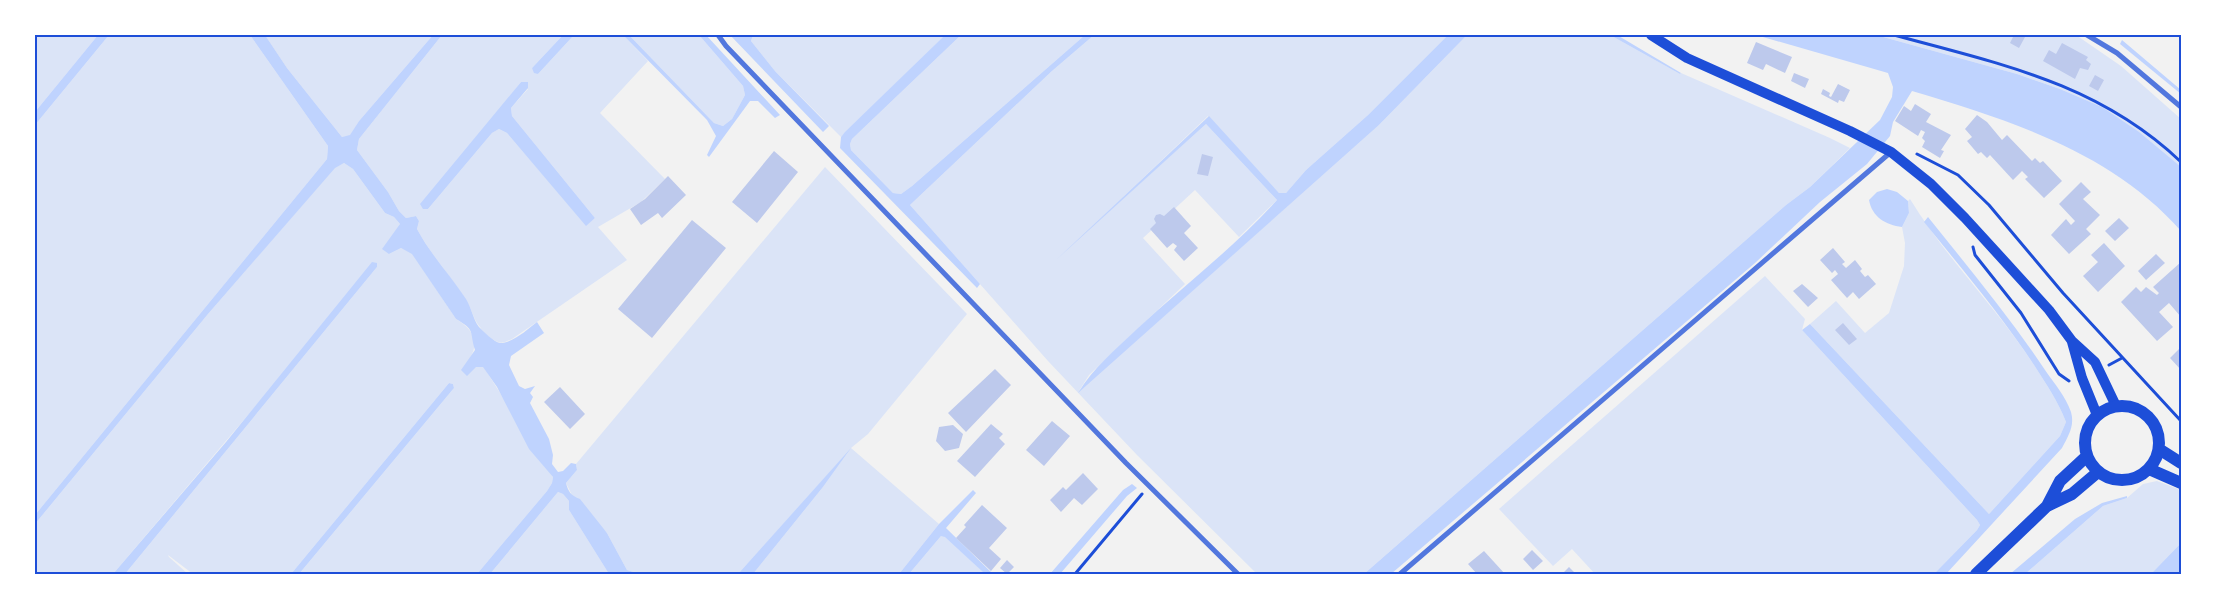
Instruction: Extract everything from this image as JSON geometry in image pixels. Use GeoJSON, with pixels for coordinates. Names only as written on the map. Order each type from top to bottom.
{"type":"FeatureCollection","features":[{"type":"Feature","properties":{"kind":"main road"},"geometry":{"type":"LineString","coordinates":[[1651,35],[1687,58],[1888,150],[1931,184],[1965,218],[2049,310],[2072,341],[2095,362],[2116,406]]}},
{"type":"Feature","properties":{"kind":"main road"},"geometry":{"type":"LineString","coordinates":[[2072,341],[2082,378],[2097,415]]}},
{"type":"Feature","properties":{"kind":"main road"},"geometry":{"type":"LineString","coordinates":[[2116,406],[2128,406],[2139,409],[2156,426],[2159,437],[2160,449],[2156,460],[2149,470],[2140,476],[2124,480],[2107,478],[2098,472],[2087,456],[2085,438],[2087,429],[2097,415],[2116,406]]}},
{"type":"Feature","properties":{"kind":"main road"},"geometry":{"type":"LineString","coordinates":[[2160,449],[2181,463]]}},
{"type":"Feature","properties":{"kind":"main road"},"geometry":{"type":"LineString","coordinates":[[2047,506],[2060,481],[2087,456]]}},
{"type":"Feature","properties":{"kind":"main road"},"geometry":{"type":"LineString","coordinates":[[2149,470],[2181,483]]}},
{"type":"Feature","properties":{"kind":"main road"},"geometry":{"type":"LineString","coordinates":[[1976,574],[2047,506],[2072,494],[2098,472]]}},
{"type":"Feature","properties":{"kind":"street"},"geometry":{"type":"LineString","coordinates":[[718,35],[754,75],[1149,486],[1238,574]]}},
{"type":"Feature","properties":{"kind":"street"},"geometry":{"type":"LineString","coordinates":[[2087,35],[2117,53],[2181,107]]}},
{"type":"Feature","properties":{"kind":"street"},"geometry":{"type":"LineString","coordinates":[[1400,574],[1888,150]]}},
{"type":"Feature","properties":{"kind":"path"},"geometry":{"type":"LineString","coordinates":[[1894,35],[2018,69],[2075,90],[2123,116],[2181,162]]}},
{"type":"Feature","properties":{"kind":"path"},"geometry":{"type":"LineString","coordinates":[[1915,153],[1958,175],[1990,205],[2062,293],[2181,421]]}},
{"type":"Feature","properties":{"kind":"path"},"geometry":{"type":"LineString","coordinates":[[1973,246],[1975,255],[2021,313],[2059,374],[2071,382],[2082,378]]}},
{"type":"Feature","properties":{"kind":"path"},"geometry":{"type":"LineString","coordinates":[[2099,371],[2122,358]]}},
{"type":"Feature","properties":{"kind":"path"},"geometry":{"type":"LineString","coordinates":[[1075,574],[1149,486]]}},
{"type":"Feature","properties":{"kind":"shaded area"},"geometry":{"type":"Polygon","coordinates":[[[35,35],[98,35],[35,112],[35,35]]]}},
{"type":"Feature","properties":{"kind":"shaded area"},"geometry":{"type":"Polygon","coordinates":[[[109,35],[250,35],[328,146],[327,159],[35,515],[35,125],[109,35]]]}},
{"type":"Feature","properties":{"kind":"shaded area"},"geometry":{"type":"Polygon","coordinates":[[[265,35],[433,35],[359,121],[350,136],[342,137],[287,68],[265,35]]]}},
{"type":"Feature","properties":{"kind":"shaded area"},"geometry":{"type":"Polygon","coordinates":[[[442,35],[563,35],[532,68],[538,74],[574,35],[623,35],[648,61],[600,113],[665,179],[641,202],[598,227],[627,260],[512,339],[500,343],[488,336],[478,324],[466,300],[428,248],[417,229],[419,221],[416,216],[406,218],[399,211],[388,192],[357,150],[359,139],[442,35]],[[521,82],[423,209],[428,209],[492,133],[499,129],[507,133],[586,225],[595,218],[512,116],[511,108],[528,89],[521,82]]]}},
{"type":"Feature","properties":{"kind":"shaded area"},"geometry":{"type":"Polygon","coordinates":[[[629,35],[699,35],[743,86],[745,95],[732,119],[723,126],[714,123],[629,35]]]}},
{"type":"Feature","properties":{"kind":"shaded area"},"geometry":{"type":"Polygon","coordinates":[[[753,35],[945,35],[841,137],[775,71],[751,41],[753,35]]]}},
{"type":"Feature","properties":{"kind":"shaded area"},"geometry":{"type":"Polygon","coordinates":[[[961,35],[1085,35],[912,186],[901,194],[893,193],[851,150],[850,144],[852,139],[961,35]]]}},
{"type":"Feature","properties":{"kind":"shaded area"},"geometry":{"type":"Polygon","coordinates":[[[1094,35],[1448,35],[1368,115],[1306,170],[1286,193],[1279,193],[1208,116],[1084,234],[1206,124],[1277,200],[1239,237],[1195,190],[1143,238],[1185,284],[1089,375],[1079,391],[1379,125],[1467,35],[1610,35],[1680,74],[1850,148],[1810,187],[1786,205],[1364,574],[1257,574],[1137,455],[1048,361],[910,205],[1052,71],[1094,35]]]}},
{"type":"Feature","properties":{"kind":"shaded area"},"geometry":{"type":"Polygon","coordinates":[[[1876,35],[2076,35],[2121,66],[2181,119],[2181,167],[2102,107],[2060,89],[2017,74],[1876,35]]]}},
{"type":"Feature","properties":{"kind":"shaded area"},"geometry":{"type":"Polygon","coordinates":[[[344,163],[353,169],[385,213],[394,217],[400,224],[389,254],[401,248],[412,253],[456,319],[470,331],[473,336],[474,346],[470,358],[476,367],[483,366],[553,477],[547,491],[477,574],[299,574],[454,388],[453,384],[449,383],[291,574],[193,574],[168,555],[188,574],[125,574],[377,267],[377,263],[113,574],[35,574],[35,524],[208,314],[335,167],[344,163]]]}},
{"type":"Feature","properties":{"kind":"shaded area"},"geometry":{"type":"Polygon","coordinates":[[[825,167],[967,314],[868,434],[851,448],[939,524],[899,574],[753,574],[823,487],[848,452],[738,574],[640,574],[627,570],[607,533],[573,497],[566,483],[577,470],[576,464],[825,167]]]}},
{"type":"Feature","properties":{"kind":"shaded area"},"geometry":{"type":"Polygon","coordinates":[[[1910,199],[1939,242],[2004,323],[2034,365],[2052,393],[2066,422],[2060,436],[1989,514],[1810,324],[1836,301],[1865,333],[1889,313],[1904,266],[1905,243],[1902,227],[1909,213],[1908,201],[1910,199]]]}},
{"type":"Feature","properties":{"kind":"shaded area"},"geometry":{"type":"Polygon","coordinates":[[[1765,276],[1805,319],[1802,330],[1977,520],[1980,525],[1977,530],[1934,574],[1595,574],[1572,549],[1553,566],[1499,509],[1765,276]]]}},
{"type":"Feature","properties":{"kind":"shaded area"},"geometry":{"type":"Polygon","coordinates":[[[2157,481],[2181,490],[2181,543],[2151,574],[2025,574],[2103,506],[2127,498],[2143,484],[2157,481]]]}},
{"type":"Feature","properties":{"kind":"shaded area"},"geometry":{"type":"Polygon","coordinates":[[[558,492],[563,494],[569,501],[569,510],[609,574],[490,574],[558,492]]]}},
{"type":"Feature","properties":{"kind":"shaded area"},"geometry":{"type":"Polygon","coordinates":[[[941,536],[945,536],[985,574],[909,574],[941,536]]]}},
{"type":"Feature","properties":{"kind":"water"},"geometry":{"type":"Polygon","coordinates":[[[98,35],[109,35],[35,125],[35,112],[98,35]]]}},
{"type":"Feature","properties":{"kind":"water"},"geometry":{"type":"Polygon","coordinates":[[[250,35],[265,35],[287,68],[342,137],[350,135],[359,121],[433,35],[442,35],[359,139],[357,150],[388,192],[399,211],[406,218],[416,216],[419,221],[417,229],[466,299],[477,324],[483,331],[500,343],[510,341],[537,322],[544,333],[511,356],[509,365],[519,386],[525,389],[535,386],[530,393],[533,397],[530,403],[549,439],[553,455],[552,464],[558,472],[563,471],[571,463],[576,464],[577,470],[566,483],[569,491],[580,499],[607,533],[627,570],[640,574],[609,574],[569,510],[569,501],[563,494],[558,492],[490,574],[477,574],[547,491],[553,477],[529,449],[497,387],[483,367],[476,367],[467,376],[461,370],[475,350],[471,332],[467,326],[456,319],[412,254],[401,248],[389,254],[382,249],[400,224],[394,217],[385,213],[353,169],[344,163],[335,168],[208,314],[35,524],[35,515],[327,159],[328,146],[250,35]]]}},
{"type":"Feature","properties":{"kind":"water"},"geometry":{"type":"Polygon","coordinates":[[[563,35],[574,35],[538,74],[534,73],[532,68],[563,35]]]}},
{"type":"Feature","properties":{"kind":"water"},"geometry":{"type":"Polygon","coordinates":[[[623,35],[629,35],[714,123],[723,126],[732,119],[745,95],[743,86],[699,35],[706,35],[780,115],[775,118],[758,101],[750,101],[709,157],[707,155],[716,136],[707,120],[623,35]]]}},
{"type":"Feature","properties":{"kind":"water"},"geometry":{"type":"Polygon","coordinates":[[[730,35],[753,35],[751,41],[775,71],[829,126],[823,132],[730,35]]]}},
{"type":"Feature","properties":{"kind":"water"},"geometry":{"type":"Polygon","coordinates":[[[945,35],[961,35],[852,139],[850,144],[851,150],[893,193],[901,194],[912,186],[1085,35],[1094,35],[1052,71],[910,205],[980,284],[977,288],[840,148],[841,137],[845,132],[945,35]]]}},
{"type":"Feature","properties":{"kind":"water"},"geometry":{"type":"Polygon","coordinates":[[[1448,35],[1467,35],[1379,125],[1078,393],[1091,375],[1113,351],[1226,250],[1277,200],[1206,124],[1056,260],[1209,116],[1279,193],[1286,193],[1306,170],[1368,115],[1448,35]]]}},
{"type":"Feature","properties":{"kind":"water"},"geometry":{"type":"Polygon","coordinates":[[[1610,35],[1617,35],[1681,73],[1680,74],[1610,35]]]}},
{"type":"Feature","properties":{"kind":"water"},"geometry":{"type":"Polygon","coordinates":[[[1756,35],[1876,35],[2017,74],[2060,89],[2102,107],[2139,132],[2181,167],[2181,231],[2154,203],[2124,180],[2057,142],[2022,127],[1912,91],[1893,122],[1890,136],[1867,164],[1820,202],[1755,263],[1391,574],[1364,574],[1786,205],[1810,187],[1880,120],[1892,97],[1893,87],[1888,73],[1756,35]]]}},
{"type":"Feature","properties":{"kind":"water"},"geometry":{"type":"Polygon","coordinates":[[[2122,40],[2181,90],[2181,94],[2120,44],[2122,40]]]}},
{"type":"Feature","properties":{"kind":"water"},"geometry":{"type":"Polygon","coordinates":[[[521,82],[528,82],[528,88],[511,108],[512,116],[595,218],[586,226],[507,133],[499,129],[492,133],[428,209],[423,209],[420,204],[521,82]]]}},
{"type":"Feature","properties":{"kind":"water"},"geometry":{"type":"Polygon","coordinates":[[[1887,189],[1897,192],[1908,201],[1909,213],[1902,227],[1885,222],[1873,211],[1871,206],[1869,200],[1877,192],[1887,189]]]}},
{"type":"Feature","properties":{"kind":"water"},"geometry":{"type":"Polygon","coordinates":[[[1928,217],[2017,330],[2063,396],[2069,406],[2072,417],[2070,431],[2062,448],[1946,574],[1934,574],[1980,525],[1802,330],[1810,324],[1989,514],[2060,436],[2066,422],[2052,393],[2021,346],[1981,292],[1924,222],[1928,217]]]}},
{"type":"Feature","properties":{"kind":"water"},"geometry":{"type":"Polygon","coordinates":[[[372,262],[377,263],[377,267],[125,574],[113,574],[226,442],[372,262]]]}},
{"type":"Feature","properties":{"kind":"water"},"geometry":{"type":"Polygon","coordinates":[[[449,383],[453,384],[454,388],[299,574],[291,574],[449,383]]]}},
{"type":"Feature","properties":{"kind":"water"},"geometry":{"type":"Polygon","coordinates":[[[851,448],[823,487],[753,574],[738,574],[851,448]]]}},
{"type":"Feature","properties":{"kind":"water"},"geometry":{"type":"Polygon","coordinates":[[[1132,484],[1137,488],[1127,496],[1060,574],[1050,574],[1123,490],[1132,484]]]}},
{"type":"Feature","properties":{"kind":"water"},"geometry":{"type":"Polygon","coordinates":[[[973,490],[976,493],[946,528],[993,574],[985,574],[945,537],[941,536],[909,574],[899,574],[939,524],[973,490]]]}},
{"type":"Feature","properties":{"kind":"water"},"geometry":{"type":"Polygon","coordinates":[[[2127,496],[2127,498],[2103,506],[2025,574],[2010,574],[2075,519],[2102,503],[2127,496]]]}},
{"type":"Feature","properties":{"kind":"water"},"geometry":{"type":"Polygon","coordinates":[[[2181,543],[2181,574],[2151,574],[2181,543]]]}},
{"type":"Feature","properties":{"kind":"building"},"geometry":{"type":"Polygon","coordinates":[[[2014,35],[2025,37],[2019,48],[2010,43],[2014,35]]]}},
{"type":"Feature","properties":{"kind":"building"},"geometry":{"type":"Polygon","coordinates":[[[1756,42],[1792,57],[1785,73],[1766,64],[1763,70],[1747,63],[1756,42]]]}},
{"type":"Feature","properties":{"kind":"building"},"geometry":{"type":"Polygon","coordinates":[[[2062,43],[2088,57],[2086,60],[2091,64],[2088,70],[2080,68],[2075,79],[2043,61],[2049,50],[2056,54],[2062,43]]]}},
{"type":"Feature","properties":{"kind":"building"},"geometry":{"type":"Polygon","coordinates":[[[1794,73],[1809,79],[1805,88],[1791,81],[1794,73]]]}},
{"type":"Feature","properties":{"kind":"building"},"geometry":{"type":"Polygon","coordinates":[[[2095,75],[2104,80],[2098,91],[2089,86],[2095,75]]]}},
{"type":"Feature","properties":{"kind":"building"},"geometry":{"type":"Polygon","coordinates":[[[1838,84],[1850,90],[1844,102],[1839,100],[1838,103],[1821,94],[1823,89],[1830,93],[1829,96],[1831,97],[1838,84]]]}},
{"type":"Feature","properties":{"kind":"building"},"geometry":{"type":"Polygon","coordinates":[[[1915,104],[1931,114],[1926,122],[1951,135],[1941,150],[1944,151],[1940,158],[1922,147],[1925,141],[1922,138],[1925,132],[1921,130],[1918,136],[1895,121],[1904,106],[1911,111],[1915,104]]]}},
{"type":"Feature","properties":{"kind":"building"},"geometry":{"type":"Polygon","coordinates":[[[1977,115],[1987,122],[2002,140],[2007,135],[2032,161],[2035,158],[2040,163],[2043,161],[2062,181],[2044,198],[2025,179],[2028,177],[2022,171],[2013,180],[1990,155],[1987,158],[1981,152],[1978,154],[1967,141],[1972,137],[1965,129],[1977,115]]]}},
{"type":"Feature","properties":{"kind":"building"},"geometry":{"type":"Polygon","coordinates":[[[774,151],[798,172],[757,223],[732,202],[774,151]]]}},
{"type":"Feature","properties":{"kind":"building"},"geometry":{"type":"Polygon","coordinates":[[[1202,154],[1213,157],[1208,176],[1197,174],[1202,154]]]}},
{"type":"Feature","properties":{"kind":"building"},"geometry":{"type":"Polygon","coordinates":[[[668,176],[686,195],[662,218],[658,213],[641,225],[630,209],[645,199],[668,176]]]}},
{"type":"Feature","properties":{"kind":"building"},"geometry":{"type":"Polygon","coordinates":[[[2081,182],[2091,192],[2083,199],[2100,215],[2086,229],[2091,234],[2069,254],[2051,235],[2066,219],[2071,225],[2075,221],[2059,204],[2081,182]]]}},
{"type":"Feature","properties":{"kind":"building"},"geometry":{"type":"Polygon","coordinates":[[[1174,207],[1191,226],[1184,233],[1198,248],[1184,261],[1174,250],[1177,246],[1173,243],[1167,248],[1150,229],[1156,223],[1154,219],[1156,215],[1164,216],[1174,207]]]}},
{"type":"Feature","properties":{"kind":"building"},"geometry":{"type":"Polygon","coordinates":[[[2119,218],[2129,228],[2115,241],[2105,231],[2119,218]]]}},
{"type":"Feature","properties":{"kind":"building"},"geometry":{"type":"Polygon","coordinates":[[[692,220],[726,248],[652,338],[618,309],[692,220]]]}},
{"type":"Feature","properties":{"kind":"building"},"geometry":{"type":"Polygon","coordinates":[[[2104,243],[2125,266],[2098,292],[2083,276],[2098,262],[2091,255],[2104,243]]]}},
{"type":"Feature","properties":{"kind":"building"},"geometry":{"type":"Polygon","coordinates":[[[1833,248],[1845,262],[1842,264],[1846,268],[1855,260],[1865,277],[1868,275],[1876,284],[1859,299],[1853,292],[1847,298],[1831,280],[1838,274],[1835,270],[1832,273],[1820,260],[1833,248]]]}},
{"type":"Feature","properties":{"kind":"building"},"geometry":{"type":"Polygon","coordinates":[[[2156,254],[2165,263],[2146,280],[2138,271],[2156,254]]]}},
{"type":"Feature","properties":{"kind":"building"},"geometry":{"type":"Polygon","coordinates":[[[2181,262],[2181,317],[2169,303],[2159,312],[2173,327],[2157,341],[2121,302],[2136,287],[2141,292],[2146,287],[2157,295],[2159,293],[2153,287],[2181,262]]]}},
{"type":"Feature","properties":{"kind":"building"},"geometry":{"type":"Polygon","coordinates":[[[1802,284],[1818,298],[1808,307],[1793,291],[1802,284]]]}},
{"type":"Feature","properties":{"kind":"building"},"geometry":{"type":"Polygon","coordinates":[[[1843,323],[1857,339],[1849,345],[1835,330],[1843,323]]]}},
{"type":"Feature","properties":{"kind":"building"},"geometry":{"type":"Polygon","coordinates":[[[2181,347],[2181,370],[2170,358],[2181,347]]]}},
{"type":"Feature","properties":{"kind":"building"},"geometry":{"type":"Polygon","coordinates":[[[995,369],[1011,385],[966,432],[948,413],[995,369]]]}},
{"type":"Feature","properties":{"kind":"building"},"geometry":{"type":"Polygon","coordinates":[[[560,387],[585,414],[570,429],[544,402],[560,387]]]}},
{"type":"Feature","properties":{"kind":"building"},"geometry":{"type":"Polygon","coordinates":[[[1052,421],[1070,436],[1044,466],[1026,450],[1052,421]]]}},
{"type":"Feature","properties":{"kind":"building"},"geometry":{"type":"Polygon","coordinates":[[[991,424],[1003,434],[999,438],[1005,444],[975,477],[957,461],[991,424]]]}},
{"type":"Feature","properties":{"kind":"building"},"geometry":{"type":"Polygon","coordinates":[[[953,425],[963,434],[959,448],[945,451],[936,441],[939,427],[953,425]]]}},
{"type":"Feature","properties":{"kind":"building"},"geometry":{"type":"Polygon","coordinates":[[[1083,473],[1098,489],[1082,505],[1074,498],[1061,512],[1050,500],[1063,487],[1066,490],[1083,473]]]}},
{"type":"Feature","properties":{"kind":"building"},"geometry":{"type":"Polygon","coordinates":[[[982,505],[1007,528],[989,548],[1001,559],[991,571],[956,538],[966,527],[964,525],[982,505]]]}},
{"type":"Feature","properties":{"kind":"building"},"geometry":{"type":"Polygon","coordinates":[[[1532,550],[1543,561],[1533,570],[1523,559],[1532,550]]]}},
{"type":"Feature","properties":{"kind":"building"},"geometry":{"type":"Polygon","coordinates":[[[1484,551],[1505,574],[1477,574],[1468,564],[1484,551]]]}},
{"type":"Feature","properties":{"kind":"building"},"geometry":{"type":"Polygon","coordinates":[[[1007,560],[1014,567],[1007,574],[1000,568],[1007,560]]]}},
{"type":"Feature","properties":{"kind":"building"},"geometry":{"type":"Polygon","coordinates":[[[1569,567],[1576,574],[1562,574],[1569,567]]]}}]}
